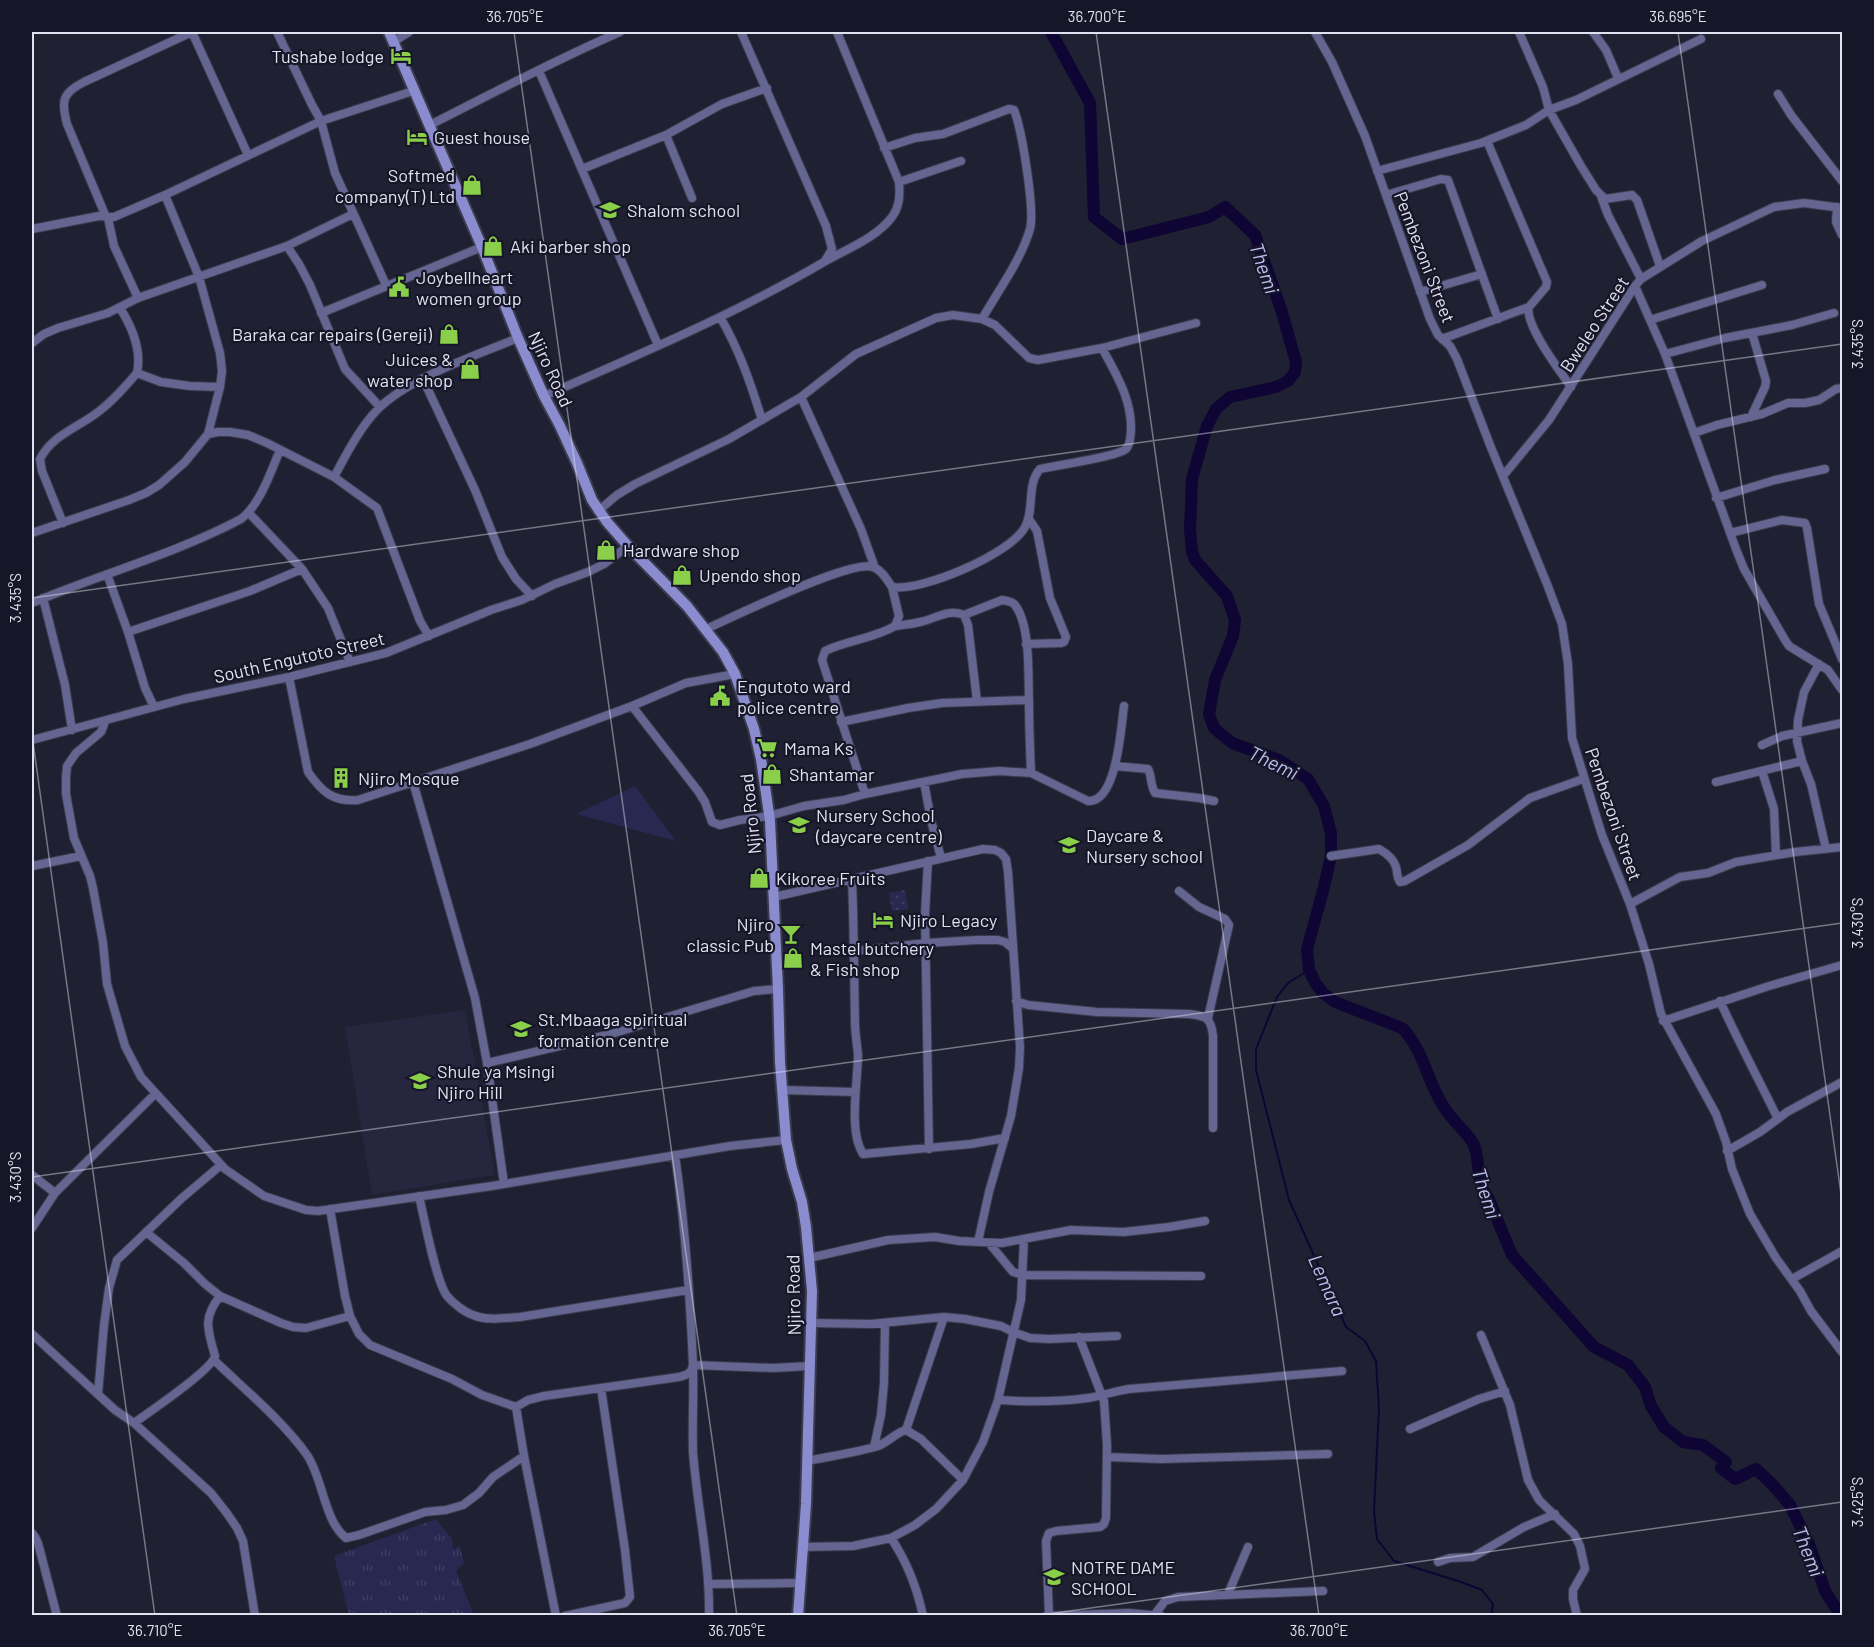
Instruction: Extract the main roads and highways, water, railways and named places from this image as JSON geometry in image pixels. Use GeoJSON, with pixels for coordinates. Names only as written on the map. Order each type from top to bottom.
{"type":"FeatureCollection","features":[{"type":"Feature","properties":{"kind":"waterway","name":"Themi"},"geometry":{"type":"LineString","coordinates":[[1051,32],[1090,103],[1094,217],[1122,239],[1209,217],[1225,207],[1255,235],[1281,309],[1296,362],[1295,372],[1288,381],[1276,387],[1230,397],[1216,409],[1207,426],[1192,479],[1190,529],[1195,560],[1227,596],[1235,620],[1233,636],[1215,680],[1209,714],[1214,728],[1232,743],[1279,760],[1308,779],[1324,806],[1331,833],[1331,856],[1307,949],[1309,970],[1323,993],[1335,1002],[1402,1028],[1410,1037],[1441,1103],[1474,1145],[1481,1186],[1488,1197],[1512,1255],[1594,1347],[1628,1365],[1645,1387],[1651,1406],[1664,1427],[1683,1442],[1703,1445],[1726,1462],[1721,1468],[1735,1479],[1756,1469],[1772,1484],[1790,1505],[1809,1544],[1825,1591],[1841,1616]]}},
{"type":"Feature","properties":{"kind":"waterway","name":"Lemara"},"geometry":{"type":"LineString","coordinates":[[1309,970],[1288,983],[1277,997],[1256,1049],[1256,1070],[1289,1200],[1346,1327],[1365,1341],[1376,1361],[1379,1409],[1374,1511],[1377,1539],[1394,1561],[1482,1590],[1493,1604],[1491,1616]]}},
{"type":"Feature","properties":{"kind":"place","name":"Tushabe lodge"},"geometry":{"type":"Point","coordinates":[401,56]}},
{"type":"Feature","properties":{"kind":"place","name":"Guest house"},"geometry":{"type":"Point","coordinates":[417,137]}},
{"type":"Feature","properties":{"kind":"place","name":"Softmed company(T) Ltd"},"geometry":{"type":"Point","coordinates":[472,185]}},
{"type":"Feature","properties":{"kind":"place","name":"Shalom school"},"geometry":{"type":"Point","coordinates":[610,210]}},
{"type":"Feature","properties":{"kind":"place","name":"Aki barber shop"},"geometry":{"type":"Point","coordinates":[493,246]}},
{"type":"Feature","properties":{"kind":"place","name":"Joybellheart women group"},"geometry":{"type":"Point","coordinates":[399,287]}},
{"type":"Feature","properties":{"kind":"place","name":"Baraka car repairs (Gereji)"},"geometry":{"type":"Point","coordinates":[449,334]}},
{"type":"Feature","properties":{"kind":"place","name":"Juices & water shop"},"geometry":{"type":"Point","coordinates":[470,369]}},
{"type":"Feature","properties":{"kind":"place","name":"Hardware shop"},"geometry":{"type":"Point","coordinates":[606,550]}},
{"type":"Feature","properties":{"kind":"place","name":"Upendo shop"},"geometry":{"type":"Point","coordinates":[682,575]}},
{"type":"Feature","properties":{"kind":"place","name":"Engutoto ward police centre"},"geometry":{"type":"Point","coordinates":[720,696]}},
{"type":"Feature","properties":{"kind":"place","name":"Mama Ks"},"geometry":{"type":"Point","coordinates":[767,748]}},
{"type":"Feature","properties":{"kind":"place","name":"Shantamar"},"geometry":{"type":"Point","coordinates":[772,774]}},
{"type":"Feature","properties":{"kind":"place","name":"Njiro Mosque"},"geometry":{"type":"Point","coordinates":[341,778]}},
{"type":"Feature","properties":{"kind":"place","name":"Nursery School (daycare centre)"},"geometry":{"type":"Point","coordinates":[799,825]}},
{"type":"Feature","properties":{"kind":"place","name":"Daycare & Nursery school"},"geometry":{"type":"Point","coordinates":[1069,845]}},
{"type":"Feature","properties":{"kind":"place","name":"Kikoree Fruits"},"geometry":{"type":"Point","coordinates":[759,878]}},
{"type":"Feature","properties":{"kind":"place","name":"Njiro Legacy"},"geometry":{"type":"Point","coordinates":[883,920]}},
{"type":"Feature","properties":{"kind":"place","name":"Njiro classic Pub"},"geometry":{"type":"Point","coordinates":[791,934]}},
{"type":"Feature","properties":{"kind":"place","name":"Mastel butchery & Fish shop"},"geometry":{"type":"Point","coordinates":[793,958]}},
{"type":"Feature","properties":{"kind":"place","name":"St.Mbaaga spiritual formation centre"},"geometry":{"type":"Point","coordinates":[521,1029]}},
{"type":"Feature","properties":{"kind":"place","name":"Shule ya Msingi Njiro Hill"},"geometry":{"type":"Point","coordinates":[420,1081]}},
{"type":"Feature","properties":{"kind":"place","name":"NOTRE DAME SCHOOL"},"geometry":{"type":"Point","coordinates":[1054,1577]}}]}
